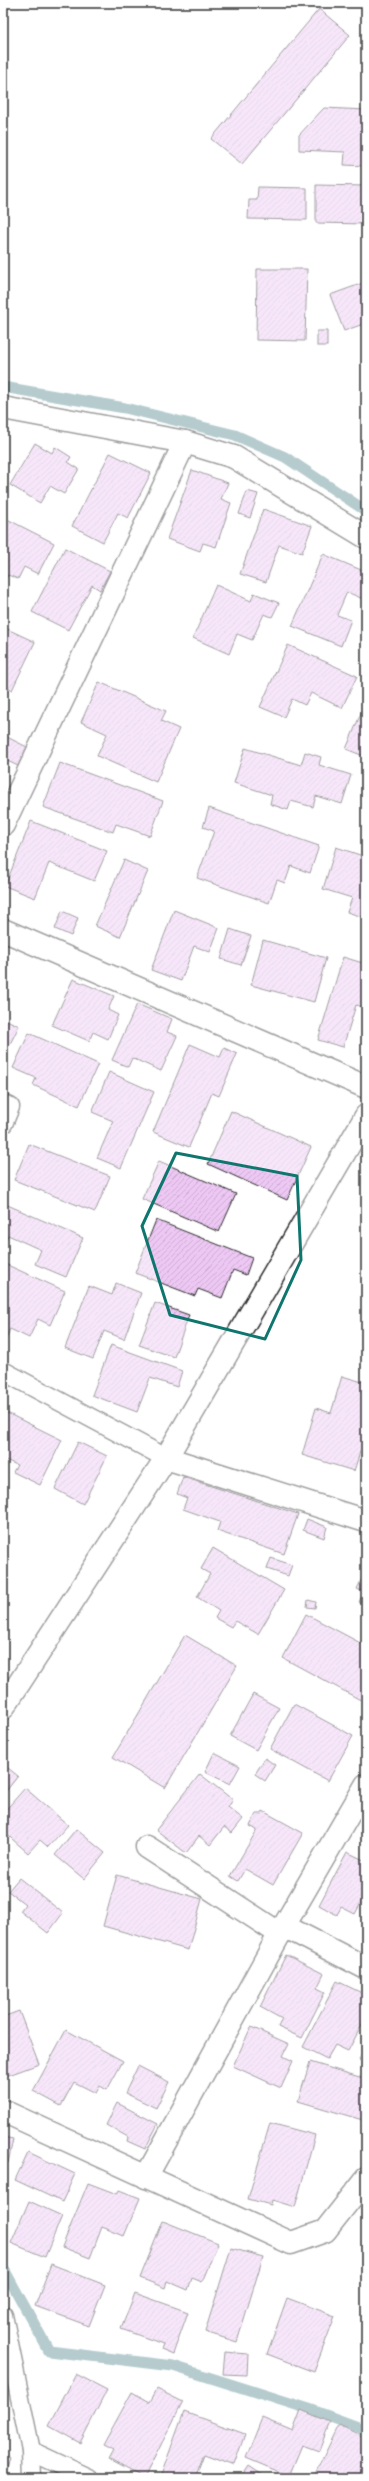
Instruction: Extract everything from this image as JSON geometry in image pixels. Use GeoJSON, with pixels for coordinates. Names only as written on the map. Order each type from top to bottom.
{"type":"FeatureCollection","features":[{"type":"Feature","properties":{"kind":"street"},"geometry":{"type":"LineString","coordinates":[[3,408],[185,442],[234,457],[366,537]]}},
{"type":"Feature","properties":{"kind":"street"},"geometry":{"type":"LineString","coordinates":[[3,825],[185,442]]}},
{"type":"Feature","properties":{"kind":"street"},"geometry":{"type":"LineString","coordinates":[[3,930],[366,1087]]}},
{"type":"Feature","properties":{"kind":"street"},"geometry":{"type":"LineString","coordinates":[[3,1708],[166,1458],[366,1116]]}},
{"type":"Feature","properties":{"kind":"street"},"geometry":{"type":"LineString","coordinates":[[166,1458],[366,1521]]}},
{"type":"Feature","properties":{"kind":"street"},"geometry":{"type":"LineString","coordinates":[[146,2177],[282,1930],[366,1785]]}},
{"type":"Feature","properties":{"kind":"street"},"geometry":{"type":"LineString","coordinates":[[147,1847],[282,1930],[366,1968]]}},
{"type":"Feature","properties":{"kind":"street"},"geometry":{"type":"LineString","coordinates":[[3,2111],[291,2243],[326,2231],[366,2179]]}},
{"type":"Feature","properties":{"kind":"lane"},"geometry":{"type":"LineString","coordinates":[[3,1104],[10,1107],[3,1124]]}},
{"type":"Feature","properties":{"kind":"lane"},"geometry":{"type":"LineString","coordinates":[[3,1371],[166,1458]]}},
{"type":"Feature","properties":{"kind":"lane"},"geometry":{"type":"LineString","coordinates":[[3,2316],[31,2451],[32,2478]]}},
{"type":"Feature","properties":{"kind":"lane"},"geometry":{"type":"LineString","coordinates":[[31,2451],[89,2478]]}},
{"type":"Feature","properties":{"kind":"highlighted area"},"geometry":{"type":"Polygon","coordinates":[[[176,1153],[297,1176],[301,1260],[265,1339],[170,1315],[142,1226],[176,1153]]]}},
{"type":"Feature","properties":{"kind":"building"},"geometry":{"type":"Polygon","coordinates":[[[319,9],[350,35],[242,164],[211,139],[319,9]]]}},
{"type":"Feature","properties":{"kind":"building"},"geometry":{"type":"Polygon","coordinates":[[[324,108],[366,110],[366,166],[344,165],[345,152],[299,150],[299,135],[324,108]]]}},
{"type":"Feature","properties":{"kind":"building"},"geometry":{"type":"Polygon","coordinates":[[[316,185],[366,186],[366,224],[316,223],[316,185]]]}},
{"type":"Feature","properties":{"kind":"building"},"geometry":{"type":"Polygon","coordinates":[[[258,187],[307,188],[307,220],[248,219],[249,200],[257,200],[258,187]]]}},
{"type":"Feature","properties":{"kind":"building"},"geometry":{"type":"Polygon","coordinates":[[[257,269],[307,269],[305,341],[256,340],[257,269]]]}},
{"type":"Feature","properties":{"kind":"building"},"geometry":{"type":"Polygon","coordinates":[[[366,282],[366,323],[344,331],[330,295],[366,282]]]}},
{"type":"Feature","properties":{"kind":"building"},"geometry":{"type":"Polygon","coordinates":[[[317,331],[327,331],[327,346],[317,346],[317,331]]]}},
{"type":"Feature","properties":{"kind":"building"},"geometry":{"type":"Polygon","coordinates":[[[35,443],[52,453],[55,447],[71,457],[68,462],[79,469],[64,494],[50,486],[40,503],[10,485],[35,443]]]}},
{"type":"Feature","properties":{"kind":"building"},"geometry":{"type":"Polygon","coordinates":[[[110,453],[151,473],[128,518],[118,513],[103,542],[72,526],[110,453]]]}},
{"type":"Feature","properties":{"kind":"building"},"geometry":{"type":"Polygon","coordinates":[[[192,470],[228,483],[221,499],[231,503],[216,547],[203,543],[200,551],[167,539],[192,470]]]}},
{"type":"Feature","properties":{"kind":"building"},"geometry":{"type":"Polygon","coordinates":[[[247,491],[258,494],[250,518],[239,514],[247,491]]]}},
{"type":"Feature","properties":{"kind":"building"},"geometry":{"type":"Polygon","coordinates":[[[263,509],[312,526],[302,553],[279,545],[266,582],[240,574],[263,509]]]}},
{"type":"Feature","properties":{"kind":"building"},"geometry":{"type":"Polygon","coordinates":[[[3,517],[54,543],[38,574],[24,567],[18,579],[8,575],[3,584],[3,517]]]}},
{"type":"Feature","properties":{"kind":"building"},"geometry":{"type":"Polygon","coordinates":[[[65,548],[110,571],[100,590],[92,585],[68,630],[32,612],[65,548]]]}},
{"type":"Feature","properties":{"kind":"building"},"geometry":{"type":"Polygon","coordinates":[[[323,554],[366,572],[366,592],[363,599],[347,592],[337,615],[351,620],[341,646],[292,626],[323,554]]]}},
{"type":"Feature","properties":{"kind":"building"},"geometry":{"type":"Polygon","coordinates":[[[216,585],[251,601],[254,593],[279,603],[272,617],[264,614],[252,640],[237,634],[229,654],[193,638],[216,585]]]}},
{"type":"Feature","properties":{"kind":"building"},"geometry":{"type":"Polygon","coordinates":[[[3,627],[35,642],[12,690],[3,686],[3,627]]]}},
{"type":"Feature","properties":{"kind":"building"},"geometry":{"type":"Polygon","coordinates":[[[288,645],[357,676],[342,708],[311,693],[305,705],[292,699],[284,717],[260,707],[288,645]]]}},
{"type":"Feature","properties":{"kind":"building"},"geometry":{"type":"Polygon","coordinates":[[[99,682],[166,711],[161,721],[179,729],[156,782],[97,756],[107,734],[81,722],[99,682]]]}},
{"type":"Feature","properties":{"kind":"building"},"geometry":{"type":"Polygon","coordinates":[[[366,701],[366,757],[346,749],[366,701]]]}},
{"type":"Feature","properties":{"kind":"building"},"geometry":{"type":"Polygon","coordinates":[[[3,735],[27,747],[18,766],[3,759],[3,735]]]}},
{"type":"Feature","properties":{"kind":"building"},"geometry":{"type":"Polygon","coordinates":[[[245,748],[301,765],[305,752],[321,757],[319,765],[351,775],[342,804],[316,796],[313,807],[291,801],[288,810],[270,804],[272,795],[234,783],[245,748]]]}},
{"type":"Feature","properties":{"kind":"building"},"geometry":{"type":"Polygon","coordinates":[[[60,763],[163,801],[150,836],[116,824],[113,832],[43,807],[60,763]]]}},
{"type":"Feature","properties":{"kind":"building"},"geometry":{"type":"Polygon","coordinates":[[[209,808],[319,846],[310,873],[291,866],[285,883],[277,880],[269,903],[197,878],[214,831],[203,827],[209,808]]]}},
{"type":"Feature","properties":{"kind":"building"},"geometry":{"type":"Polygon","coordinates":[[[31,821],[107,851],[94,881],[49,863],[35,898],[5,886],[31,821]]]}},
{"type":"Feature","properties":{"kind":"building"},"geometry":{"type":"Polygon","coordinates":[[[336,847],[366,857],[366,918],[347,912],[352,898],[323,889],[336,847]]]}},
{"type":"Feature","properties":{"kind":"building"},"geometry":{"type":"Polygon","coordinates":[[[124,860],[148,871],[120,937],[95,926],[124,860]]]}},
{"type":"Feature","properties":{"kind":"building"},"geometry":{"type":"Polygon","coordinates":[[[174,910],[219,928],[210,952],[194,946],[181,981],[151,970],[174,910]]]}},
{"type":"Feature","properties":{"kind":"building"},"geometry":{"type":"Polygon","coordinates":[[[62,911],[78,918],[71,936],[55,929],[62,911]]]}},
{"type":"Feature","properties":{"kind":"building"},"geometry":{"type":"Polygon","coordinates":[[[230,929],[251,936],[241,965],[221,959],[230,929]]]}},
{"type":"Feature","properties":{"kind":"building"},"geometry":{"type":"Polygon","coordinates":[[[263,940],[326,958],[314,1002],[251,985],[263,940]]]}},
{"type":"Feature","properties":{"kind":"building"},"geometry":{"type":"Polygon","coordinates":[[[343,957],[366,964],[366,1008],[356,1005],[343,1047],[318,1040],[343,957]]]}},
{"type":"Feature","properties":{"kind":"building"},"geometry":{"type":"Polygon","coordinates":[[[73,979],[114,996],[108,1010],[118,1015],[108,1039],[93,1032],[89,1041],[52,1025],[73,979]]]}},
{"type":"Feature","properties":{"kind":"building"},"geometry":{"type":"Polygon","coordinates":[[[137,1004],[172,1019],[167,1032],[177,1036],[161,1071],[132,1058],[128,1067],[112,1060],[137,1004]]]}},
{"type":"Feature","properties":{"kind":"building"},"geometry":{"type":"Polygon","coordinates":[[[3,1018],[19,1026],[10,1044],[3,1041],[3,1018]]]}},
{"type":"Feature","properties":{"kind":"building"},"geometry":{"type":"Polygon","coordinates":[[[29,1033],[98,1064],[79,1106],[33,1085],[36,1078],[13,1068],[29,1033]]]}},
{"type":"Feature","properties":{"kind":"building"},"geometry":{"type":"Polygon","coordinates":[[[190,1044],[220,1057],[224,1048],[237,1054],[219,1096],[212,1093],[189,1147],[153,1132],[190,1044]]]}},
{"type":"Feature","properties":{"kind":"building"},"geometry":{"type":"Polygon","coordinates":[[[109,1072],[154,1092],[121,1168],[97,1158],[113,1121],[92,1112],[109,1072]]]}},
{"type":"Feature","properties":{"kind":"building"},"geometry":{"type":"Polygon","coordinates":[[[231,1111],[311,1147],[287,1200],[208,1164],[231,1111]]]}},
{"type":"Feature","properties":{"kind":"building"},"geometry":{"type":"Polygon","coordinates":[[[29,1144],[110,1176],[95,1212],[14,1180],[29,1144]]]}},
{"type":"Feature","properties":{"kind":"building"},"geometry":{"type":"Polygon","coordinates":[[[159,1161],[236,1194],[219,1232],[142,1199],[159,1161]]]}},
{"type":"Feature","properties":{"kind":"building"},"geometry":{"type":"Polygon","coordinates":[[[3,1203],[83,1238],[66,1277],[35,1264],[41,1250],[8,1235],[3,1247],[3,1203]]]}},
{"type":"Feature","properties":{"kind":"building"},"geometry":{"type":"Polygon","coordinates":[[[156,1220],[252,1258],[246,1275],[233,1270],[222,1298],[198,1289],[195,1296],[135,1273],[156,1220]]]}},
{"type":"Feature","properties":{"kind":"building"},"geometry":{"type":"Polygon","coordinates":[[[3,1263],[65,1291],[50,1325],[38,1319],[29,1338],[10,1329],[6,1339],[3,1337],[3,1263]]]}},
{"type":"Feature","properties":{"kind":"building"},"geometry":{"type":"Polygon","coordinates":[[[116,1283],[141,1293],[124,1339],[104,1331],[93,1359],[65,1348],[89,1286],[112,1295],[116,1283]]]}},
{"type":"Feature","properties":{"kind":"building"},"geometry":{"type":"Polygon","coordinates":[[[155,1303],[189,1315],[174,1357],[139,1345],[155,1303]]]}},
{"type":"Feature","properties":{"kind":"building"},"geometry":{"type":"Polygon","coordinates":[[[111,1345],[182,1371],[177,1387],[150,1378],[137,1412],[92,1395],[111,1345]]]}},
{"type":"Feature","properties":{"kind":"building"},"geometry":{"type":"Polygon","coordinates":[[[342,1376],[366,1383],[366,1433],[354,1471],[302,1455],[316,1408],[331,1413],[342,1376]]]}},
{"type":"Feature","properties":{"kind":"building"},"geometry":{"type":"Polygon","coordinates":[[[3,1411],[62,1440],[40,1485],[13,1472],[17,1465],[3,1459],[3,1411]]]}},
{"type":"Feature","properties":{"kind":"building"},"geometry":{"type":"Polygon","coordinates":[[[78,1442],[107,1456],[83,1504],[55,1489],[78,1442]]]}},
{"type":"Feature","properties":{"kind":"building"},"geometry":{"type":"Polygon","coordinates":[[[183,1477],[298,1514],[284,1554],[217,1531],[220,1522],[183,1509],[187,1498],[177,1494],[183,1477]]]}},
{"type":"Feature","properties":{"kind":"building"},"geometry":{"type":"Polygon","coordinates":[[[307,1519],[327,1527],[324,1538],[303,1530],[307,1519]]]}},
{"type":"Feature","properties":{"kind":"building"},"geometry":{"type":"Polygon","coordinates":[[[213,1548],[284,1590],[258,1634],[235,1621],[231,1627],[215,1618],[219,1611],[197,1597],[210,1574],[201,1569],[213,1548]]]}},
{"type":"Feature","properties":{"kind":"building"},"geometry":{"type":"Polygon","coordinates":[[[271,1558],[292,1565],[288,1576],[267,1569],[271,1558]]]}},
{"type":"Feature","properties":{"kind":"building"},"geometry":{"type":"Polygon","coordinates":[[[366,1570],[366,1606],[359,1602],[364,1592],[357,1589],[366,1570]]]}},
{"type":"Feature","properties":{"kind":"building"},"geometry":{"type":"Polygon","coordinates":[[[308,1600],[316,1602],[315,1608],[307,1607],[308,1600]]]}},
{"type":"Feature","properties":{"kind":"building"},"geometry":{"type":"Polygon","coordinates":[[[306,1614],[366,1646],[366,1703],[283,1658],[306,1614]]]}},
{"type":"Feature","properties":{"kind":"building"},"geometry":{"type":"Polygon","coordinates":[[[185,1635],[237,1666],[165,1788],[113,1757],[185,1635]]]}},
{"type":"Feature","properties":{"kind":"building"},"geometry":{"type":"Polygon","coordinates":[[[253,1694],[279,1708],[256,1750],[230,1736],[253,1694]]]}},
{"type":"Feature","properties":{"kind":"building"},"geometry":{"type":"Polygon","coordinates":[[[294,1704],[353,1736],[328,1781],[270,1749],[294,1704]]]}},
{"type":"Feature","properties":{"kind":"building"},"geometry":{"type":"Polygon","coordinates":[[[214,1753],[240,1766],[230,1784],[205,1772],[214,1753]]]}},
{"type":"Feature","properties":{"kind":"building"},"geometry":{"type":"Polygon","coordinates":[[[265,1758],[275,1765],[265,1781],[255,1774],[265,1758]]]}},
{"type":"Feature","properties":{"kind":"building"},"geometry":{"type":"Polygon","coordinates":[[[3,1764],[18,1776],[3,1795],[3,1764]]]}},
{"type":"Feature","properties":{"kind":"building"},"geometry":{"type":"Polygon","coordinates":[[[200,1774],[233,1800],[228,1807],[243,1819],[232,1833],[224,1827],[210,1845],[199,1836],[186,1853],[156,1830],[200,1774]]]}},
{"type":"Feature","properties":{"kind":"building"},"geometry":{"type":"Polygon","coordinates":[[[25,1788],[68,1825],[48,1847],[40,1840],[28,1853],[3,1831],[3,1813],[25,1788]]]}},
{"type":"Feature","properties":{"kind":"building"},"geometry":{"type":"Polygon","coordinates":[[[263,1811],[303,1833],[273,1885],[245,1869],[238,1881],[230,1876],[257,1830],[250,1826],[256,1814],[261,1814],[263,1811]]]}},
{"type":"Feature","properties":{"kind":"building"},"geometry":{"type":"Polygon","coordinates":[[[76,1829],[105,1853],[84,1879],[55,1855],[76,1829]]]}},
{"type":"Feature","properties":{"kind":"building"},"geometry":{"type":"Polygon","coordinates":[[[347,1852],[366,1861],[366,1901],[363,1899],[355,1914],[341,1907],[337,1915],[319,1905],[347,1852]]]}},
{"type":"Feature","properties":{"kind":"building"},"geometry":{"type":"Polygon","coordinates":[[[117,1875],[202,1899],[188,1950],[103,1926],[117,1875]]]}},
{"type":"Feature","properties":{"kind":"building"},"geometry":{"type":"Polygon","coordinates":[[[19,1878],[63,1913],[48,1933],[20,1911],[25,1904],[8,1891],[19,1878]]]}},
{"type":"Feature","properties":{"kind":"building"},"geometry":{"type":"Polygon","coordinates":[[[286,1955],[324,1974],[317,1988],[325,1992],[302,2038],[278,2027],[282,2019],[260,2007],[286,1955]]]}},
{"type":"Feature","properties":{"kind":"building"},"geometry":{"type":"Polygon","coordinates":[[[337,1981],[366,1995],[366,2017],[348,2051],[335,2045],[327,2059],[303,2047],[337,1981]]]}},
{"type":"Feature","properties":{"kind":"building"},"geometry":{"type":"Polygon","coordinates":[[[19,2011],[39,2064],[6,2076],[3,2070],[3,2017],[19,2011]]]}},
{"type":"Feature","properties":{"kind":"building"},"geometry":{"type":"Polygon","coordinates":[[[251,2027],[289,2044],[283,2056],[293,2061],[281,2088],[233,2066],[251,2027]]]}},
{"type":"Feature","properties":{"kind":"building"},"geometry":{"type":"Polygon","coordinates":[[[66,2030],[123,2061],[107,2090],[100,2086],[96,2093],[74,2082],[61,2106],[33,2091],[66,2030]]]}},
{"type":"Feature","properties":{"kind":"building"},"geometry":{"type":"Polygon","coordinates":[[[366,2046],[366,2064],[359,2060],[366,2046]]]}},
{"type":"Feature","properties":{"kind":"building"},"geometry":{"type":"Polygon","coordinates":[[[310,2062],[366,2079],[366,2121],[298,2101],[310,2062]]]}},
{"type":"Feature","properties":{"kind":"building"},"geometry":{"type":"Polygon","coordinates":[[[138,2066],[169,2082],[156,2108],[125,2093],[138,2066]]]}},
{"type":"Feature","properties":{"kind":"building"},"geometry":{"type":"Polygon","coordinates":[[[117,2103],[158,2124],[145,2149],[127,2141],[128,2137],[106,2125],[117,2103]]]}},
{"type":"Feature","properties":{"kind":"building"},"geometry":{"type":"Polygon","coordinates":[[[270,2123],[315,2135],[295,2207],[272,2200],[271,2205],[248,2199],[270,2123]]]}},
{"type":"Feature","properties":{"kind":"building"},"geometry":{"type":"Polygon","coordinates":[[[3,2137],[13,2139],[8,2163],[3,2162],[3,2137]]]}},
{"type":"Feature","properties":{"kind":"building"},"geometry":{"type":"Polygon","coordinates":[[[28,2152],[75,2174],[62,2202],[15,2180],[28,2152]]]}},
{"type":"Feature","properties":{"kind":"building"},"geometry":{"type":"Polygon","coordinates":[[[88,2183],[117,2194],[119,2190],[140,2198],[124,2236],[102,2227],[90,2258],[62,2247],[88,2183]]]}},
{"type":"Feature","properties":{"kind":"building"},"geometry":{"type":"Polygon","coordinates":[[[29,2201],[62,2216],[45,2257],[11,2243],[29,2201]]]}},
{"type":"Feature","properties":{"kind":"building"},"geometry":{"type":"Polygon","coordinates":[[[163,2221],[218,2243],[202,2282],[192,2278],[188,2290],[167,2281],[165,2288],[140,2278],[163,2221]]]}},
{"type":"Feature","properties":{"kind":"building"},"geometry":{"type":"Polygon","coordinates":[[[231,2248],[263,2257],[237,2342],[205,2332],[231,2248]]]}},
{"type":"Feature","properties":{"kind":"building"},"geometry":{"type":"Polygon","coordinates":[[[51,2264],[105,2285],[89,2326],[35,2306],[51,2264]]]}},
{"type":"Feature","properties":{"kind":"building"},"geometry":{"type":"Polygon","coordinates":[[[135,2293],[188,2312],[173,2354],[161,2349],[163,2344],[121,2329],[135,2293]]]}},
{"type":"Feature","properties":{"kind":"building"},"geometry":{"type":"Polygon","coordinates":[[[287,2298],[335,2316],[314,2372],[267,2354],[287,2298]]]}},
{"type":"Feature","properties":{"kind":"building"},"geometry":{"type":"Polygon","coordinates":[[[225,2352],[248,2354],[247,2375],[223,2374],[225,2352]]]}},
{"type":"Feature","properties":{"kind":"building"},"geometry":{"type":"Polygon","coordinates":[[[76,2374],[107,2390],[80,2443],[49,2426],[76,2374]]]}},
{"type":"Feature","properties":{"kind":"building"},"geometry":{"type":"Polygon","coordinates":[[[157,2389],[183,2402],[144,2478],[108,2459],[113,2450],[103,2445],[132,2392],[150,2402],[157,2389]]]}},
{"type":"Feature","properties":{"kind":"building"},"geometry":{"type":"Polygon","coordinates":[[[301,2410],[330,2422],[319,2451],[302,2445],[289,2476],[246,2458],[262,2418],[293,2431],[301,2410]]]}},
{"type":"Feature","properties":{"kind":"building"},"geometry":{"type":"Polygon","coordinates":[[[184,2412],[245,2434],[234,2465],[204,2454],[195,2478],[160,2478],[184,2412]]]}},
{"type":"Feature","properties":{"kind":"building"},"geometry":{"type":"Polygon","coordinates":[[[339,2425],[366,2438],[366,2466],[360,2478],[313,2478],[339,2425]]]}},
{"type":"Feature","properties":{"kind":"building"},"geometry":{"type":"Polygon","coordinates":[[[3,2455],[11,2458],[5,2478],[3,2478],[3,2455]]]}},
{"type":"Feature","properties":{"kind":"building"},"geometry":{"type":"Polygon","coordinates":[[[249,2466],[267,2478],[241,2478],[249,2466]]]}},
{"type":"Feature","properties":{"kind":"waterway"},"geometry":{"type":"LineString","coordinates":[[3,387],[125,408],[235,435],[285,457],[366,511]]}},
{"type":"Feature","properties":{"kind":"waterway"},"geometry":{"type":"LineString","coordinates":[[5,2271],[49,2351],[173,2366],[309,2409],[366,2430]]}}]}
